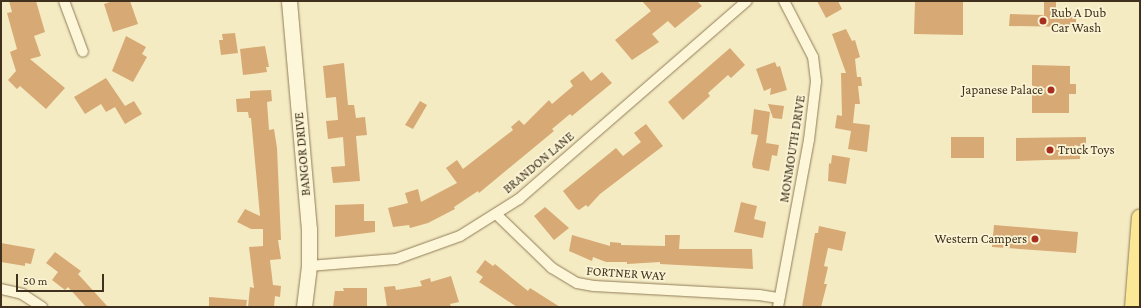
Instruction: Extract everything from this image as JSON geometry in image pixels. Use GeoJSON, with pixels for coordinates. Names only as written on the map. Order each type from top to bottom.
{"type":"FeatureCollection","features":[{"type":"Feature","properties":{"kind":"main road"},"geometry":{"type":"LineString","coordinates":[[1133,307],[1140,218]]}},
{"type":"Feature","properties":{"kind":"street"},"geometry":{"type":"LineString","coordinates":[[64,1],[83,52]]}},
{"type":"Feature","properties":{"kind":"street","name":"BANGOR DRIVE"},"geometry":{"type":"LineString","coordinates":[[289,1],[309,230],[309,266],[304,307]]}},
{"type":"Feature","properties":{"kind":"street","name":"BRANDON LANE"},"geometry":{"type":"LineString","coordinates":[[309,266],[365,263],[417,254],[460,236],[519,199],[747,1]]}},
{"type":"Feature","properties":{"kind":"street","name":"MONMOUTH DRIVE"},"geometry":{"type":"LineString","coordinates":[[778,303],[809,140],[816,81],[812,57],[784,1]]}},
{"type":"Feature","properties":{"kind":"street","name":"FORTNER WAY"},"geometry":{"type":"LineString","coordinates":[[496,214],[552,268],[576,283],[594,286],[759,295],[778,303]]}},
{"type":"Feature","properties":{"kind":"street"},"geometry":{"type":"LineString","coordinates":[[1,289],[22,294],[42,307]]}},
{"type":"Feature","properties":{"kind":"building"},"geometry":{"type":"Polygon","coordinates":[[[9,1],[36,1],[45,32],[34,36],[41,56],[30,59],[65,88],[46,109],[20,86],[17,89],[8,80],[16,71],[10,52],[17,49],[7,13],[12,12],[9,1]]]}},
{"type":"Feature","properties":{"kind":"building"},"geometry":{"type":"Polygon","coordinates":[[[113,1],[130,1],[138,24],[113,32],[104,4],[113,1]]]}},
{"type":"Feature","properties":{"kind":"building"},"geometry":{"type":"Polygon","coordinates":[[[642,1],[697,1],[702,6],[675,28],[668,21],[652,34],[659,42],[632,60],[615,40],[651,11],[642,1]]]}},
{"type":"Feature","properties":{"kind":"building"},"geometry":{"type":"Polygon","coordinates":[[[817,1],[838,1],[842,9],[826,18],[817,1]]]}},
{"type":"Feature","properties":{"kind":"building"},"geometry":{"type":"Polygon","coordinates":[[[915,1],[963,1],[963,35],[914,34],[915,1]]]}},
{"type":"Feature","properties":{"kind":"building","name":"Rub A Dub Car Wash"},"geometry":{"type":"Polygon","coordinates":[[[1044,1],[1056,1],[1056,15],[1076,16],[1076,27],[1009,26],[1010,14],[1044,15],[1044,1]]]}},
{"type":"Feature","properties":{"kind":"building"},"geometry":{"type":"Polygon","coordinates":[[[846,29],[852,41],[855,40],[860,57],[855,59],[857,77],[861,77],[862,86],[858,86],[860,104],[855,104],[853,123],[870,125],[867,152],[848,149],[851,131],[835,128],[837,115],[842,116],[841,73],[846,73],[832,34],[846,29]]]}},
{"type":"Feature","properties":{"kind":"building"},"geometry":{"type":"Polygon","coordinates":[[[235,33],[238,53],[221,55],[219,40],[223,40],[222,34],[235,33]]]}},
{"type":"Feature","properties":{"kind":"building"},"geometry":{"type":"Polygon","coordinates":[[[126,36],[146,47],[142,54],[147,57],[133,82],[112,71],[126,36]]]}},
{"type":"Feature","properties":{"kind":"building"},"geometry":{"type":"Polygon","coordinates":[[[265,46],[269,67],[266,67],[267,72],[243,75],[240,49],[265,46]]]}},
{"type":"Feature","properties":{"kind":"building"},"geometry":{"type":"Polygon","coordinates":[[[730,48],[745,65],[731,78],[728,75],[708,93],[710,96],[683,120],[668,102],[730,48]]]}},
{"type":"Feature","properties":{"kind":"building"},"geometry":{"type":"Polygon","coordinates":[[[775,62],[777,67],[780,66],[787,90],[770,95],[771,88],[764,91],[756,69],[775,62]]]}},
{"type":"Feature","properties":{"kind":"building"},"geometry":{"type":"Polygon","coordinates":[[[344,63],[348,105],[354,105],[356,118],[365,117],[367,135],[356,136],[360,181],[333,183],[331,167],[345,166],[343,137],[328,139],[326,121],[338,120],[336,97],[326,98],[323,66],[344,63]]]}},
{"type":"Feature","properties":{"kind":"building"},"geometry":{"type":"Polygon","coordinates":[[[1032,65],[1070,66],[1070,84],[1076,84],[1076,94],[1069,94],[1069,113],[1032,113],[1032,65]]]}},
{"type":"Feature","properties":{"kind":"building"},"geometry":{"type":"Polygon","coordinates":[[[583,71],[591,81],[602,72],[612,83],[572,116],[570,114],[552,129],[554,131],[479,193],[478,191],[454,207],[455,209],[428,223],[410,228],[409,225],[393,227],[388,208],[408,203],[405,193],[418,189],[421,202],[457,183],[446,168],[457,160],[463,169],[513,130],[511,127],[519,120],[524,125],[549,100],[552,104],[573,86],[570,81],[583,71]]]}},
{"type":"Feature","properties":{"kind":"building"},"geometry":{"type":"Polygon","coordinates":[[[106,78],[125,106],[134,101],[142,114],[125,124],[115,107],[106,112],[101,104],[85,114],[74,97],[106,78]]]}},
{"type":"Feature","properties":{"kind":"building"},"geometry":{"type":"Polygon","coordinates":[[[271,90],[272,101],[267,102],[269,130],[274,129],[277,148],[281,240],[278,240],[281,259],[270,260],[273,285],[281,286],[280,297],[275,296],[274,307],[248,307],[250,287],[254,288],[249,247],[263,246],[263,229],[251,229],[237,222],[245,209],[260,216],[251,118],[249,118],[248,112],[237,112],[236,99],[250,98],[250,91],[271,90]]]}},
{"type":"Feature","properties":{"kind":"building"},"geometry":{"type":"Polygon","coordinates":[[[420,101],[427,105],[413,129],[405,125],[420,101]]]}},
{"type":"Feature","properties":{"kind":"building"},"geometry":{"type":"Polygon","coordinates":[[[768,104],[784,106],[782,119],[773,118],[768,104]]]}},
{"type":"Feature","properties":{"kind":"building"},"geometry":{"type":"Polygon","coordinates":[[[754,109],[770,112],[766,143],[779,145],[777,156],[772,155],[769,171],[753,168],[752,164],[758,135],[751,134],[754,109]]]}},
{"type":"Feature","properties":{"kind":"building"},"geometry":{"type":"Polygon","coordinates":[[[646,124],[663,146],[600,194],[588,207],[586,205],[579,210],[576,208],[563,191],[616,148],[623,156],[641,142],[634,133],[646,124]]]}},
{"type":"Feature","properties":{"kind":"building"},"geometry":{"type":"Polygon","coordinates":[[[951,137],[984,137],[984,158],[951,158],[951,137]]]}},
{"type":"Feature","properties":{"kind":"building"},"geometry":{"type":"Polygon","coordinates":[[[1086,137],[1086,148],[1084,153],[1080,153],[1080,159],[1016,161],[1016,138],[1086,137]]]}},
{"type":"Feature","properties":{"kind":"building"},"geometry":{"type":"Polygon","coordinates":[[[832,155],[850,158],[846,184],[828,181],[829,163],[831,164],[832,155]]]}},
{"type":"Feature","properties":{"kind":"building"},"geometry":{"type":"Polygon","coordinates":[[[741,202],[757,206],[754,219],[766,222],[763,238],[734,232],[741,202]]]}},
{"type":"Feature","properties":{"kind":"building"},"geometry":{"type":"Polygon","coordinates":[[[364,204],[364,221],[375,221],[375,232],[335,237],[335,205],[364,204]]]}},
{"type":"Feature","properties":{"kind":"building"},"geometry":{"type":"Polygon","coordinates":[[[545,207],[569,228],[554,240],[534,216],[545,207]]]}},
{"type":"Feature","properties":{"kind":"building","name":"Western Campers"},"geometry":{"type":"Polygon","coordinates":[[[994,225],[1078,232],[1076,253],[992,247],[994,225]]]}},
{"type":"Feature","properties":{"kind":"building"},"geometry":{"type":"Polygon","coordinates":[[[819,226],[846,232],[842,251],[828,248],[824,266],[828,267],[824,284],[827,284],[821,307],[802,307],[815,233],[818,233],[819,226]]]}},
{"type":"Feature","properties":{"kind":"building"},"geometry":{"type":"Polygon","coordinates":[[[572,235],[610,246],[610,242],[621,243],[621,245],[665,246],[665,235],[680,235],[679,249],[752,249],[753,269],[660,264],[660,262],[627,264],[627,262],[606,262],[593,257],[592,261],[569,251],[572,235]]]}},
{"type":"Feature","properties":{"kind":"building"},"geometry":{"type":"Polygon","coordinates":[[[1,243],[35,249],[31,264],[25,263],[25,266],[1,262],[1,243]]]}},
{"type":"Feature","properties":{"kind":"building"},"geometry":{"type":"Polygon","coordinates":[[[55,252],[81,271],[78,274],[108,307],[86,307],[68,287],[65,290],[52,280],[58,272],[46,263],[55,252]]]}},
{"type":"Feature","properties":{"kind":"building"},"geometry":{"type":"Polygon","coordinates":[[[485,260],[493,266],[495,264],[528,291],[530,288],[560,307],[517,307],[479,282],[483,277],[476,272],[485,260]]]}},
{"type":"Feature","properties":{"kind":"building"},"geometry":{"type":"Polygon","coordinates":[[[451,276],[459,302],[450,304],[451,307],[387,307],[384,287],[395,286],[396,290],[422,286],[420,281],[430,278],[431,282],[451,276]]]}},
{"type":"Feature","properties":{"kind":"building"},"geometry":{"type":"Polygon","coordinates":[[[343,288],[367,288],[367,307],[333,307],[335,291],[344,291],[343,288]]]}},
{"type":"Feature","properties":{"kind":"building"},"geometry":{"type":"Polygon","coordinates":[[[209,297],[247,300],[246,307],[209,307],[209,297]]]}},
{"type":"Feature","properties":{"kind":"place","name":"Rub A Dub Car Wash"},"geometry":{"type":"Point","coordinates":[1043,21]}},
{"type":"Feature","properties":{"kind":"place","name":"Japanese Palace"},"geometry":{"type":"Point","coordinates":[1051,90]}},
{"type":"Feature","properties":{"kind":"place","name":"Truck Toys"},"geometry":{"type":"Point","coordinates":[1050,150]}},
{"type":"Feature","properties":{"kind":"place","name":"Western Campers"},"geometry":{"type":"Point","coordinates":[1035,239]}}]}
